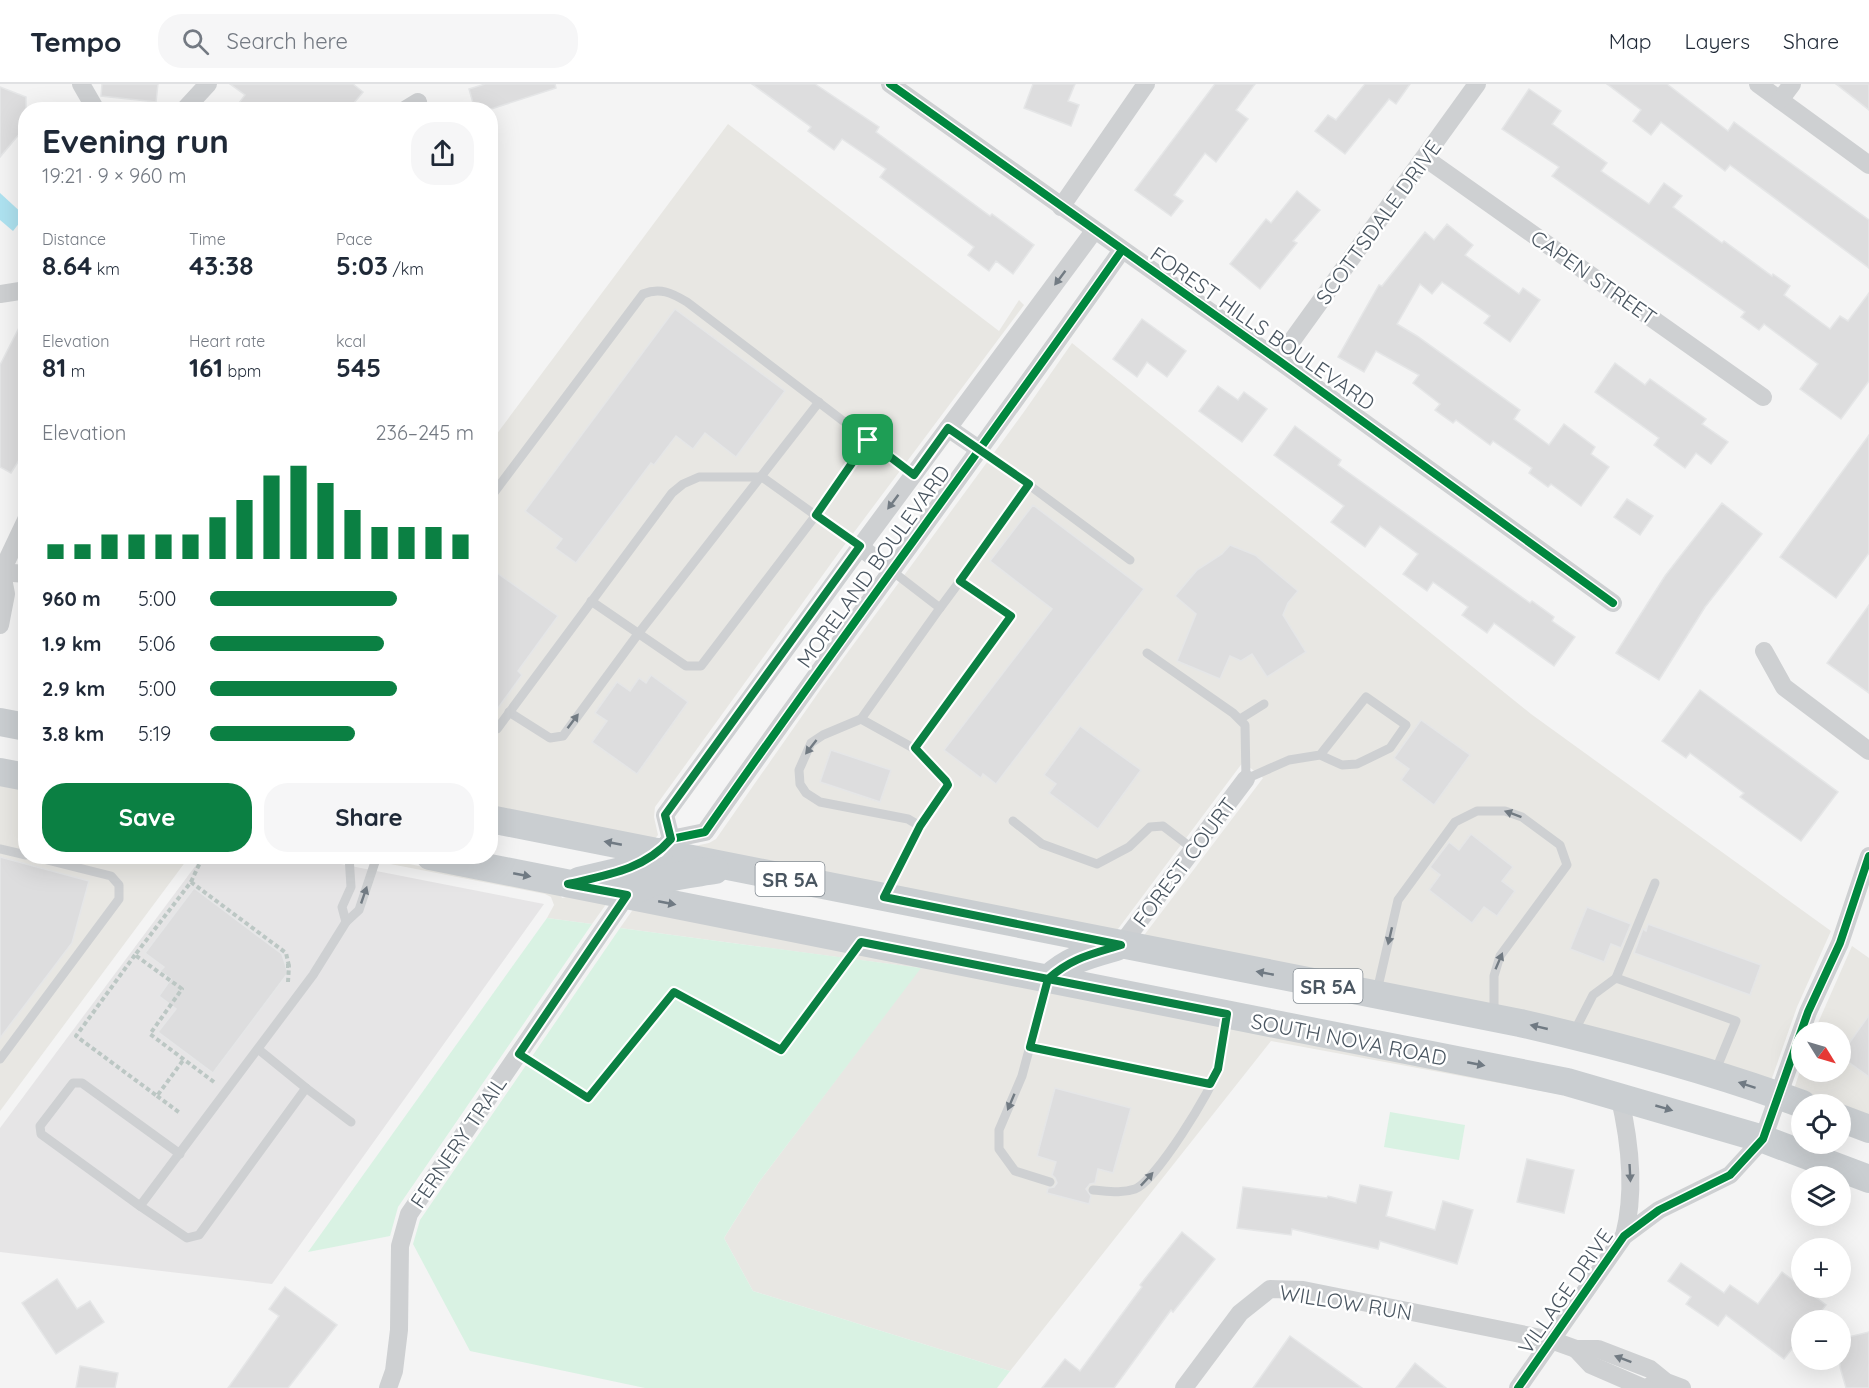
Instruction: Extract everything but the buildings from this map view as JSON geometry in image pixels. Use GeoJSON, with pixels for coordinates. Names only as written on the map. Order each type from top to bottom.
{"type":"FeatureCollection","features":[{"type":"Feature","properties":{"kind":"main road"},"geometry":{"type":"LineString","coordinates":[[0,722],[18,725]]}},
{"type":"Feature","properties":{"kind":"main road"},"geometry":{"type":"LineString","coordinates":[[0,772],[18,775]]}},
{"type":"Feature","properties":{"kind":"main road","name":"SR 5A"},"geometry":{"type":"LineString","coordinates":[[498,820],[665,846],[732,867],[1573,1035],[1714,1074],[1790,1100]]}},
{"type":"Feature","properties":{"kind":"main road"},"geometry":{"type":"LineString","coordinates":[[568,884],[626,870],[665,846]]}},
{"type":"Feature","properties":{"kind":"main road","name":"SOUTH NOVA ROAD"},"geometry":{"type":"LineString","coordinates":[[469,864],[1567,1082],[1619,1095],[1763,1139],[1869,1179]]}},
{"type":"Feature","properties":{"kind":"main road"},"geometry":{"type":"LineString","coordinates":[[627,895],[638,887],[658,880],[732,867]]}},
{"type":"Feature","properties":{"kind":"main road"},"geometry":{"type":"LineString","coordinates":[[1048,979],[1064,964],[1121,945]]}},
{"type":"Feature","properties":{"kind":"main road"},"geometry":{"type":"LineString","coordinates":[[1851,1122],[1869,1129]]}},
{"type":"Feature","properties":{"kind":"street"},"geometry":{"type":"LineString","coordinates":[[81,84],[91,102]]}},
{"type":"Feature","properties":{"kind":"street"},"geometry":{"type":"LineString","coordinates":[[191,102],[208,84]]}},
{"type":"Feature","properties":{"kind":"street","name":"FOREST HILLS BOULEVARD"},"geometry":{"type":"LineString","coordinates":[[890,84],[1278,360],[1613,603]]}},
{"type":"Feature","properties":{"kind":"street"},"geometry":{"type":"LineString","coordinates":[[1061,207],[1146,84]]}},
{"type":"Feature","properties":{"kind":"street","name":"SCOTTSDALE DRIVE"},"geometry":{"type":"LineString","coordinates":[[1278,360],[1477,84]]}},
{"type":"Feature","properties":{"kind":"street"},"geometry":{"type":"LineString","coordinates":[[1758,84],[1869,165]]}},
{"type":"Feature","properties":{"kind":"street"},"geometry":{"type":"LineString","coordinates":[[1780,100],[1792,84]]}},
{"type":"Feature","properties":{"kind":"street","name":"CAPEN STREET"},"geometry":{"type":"LineString","coordinates":[[1425,158],[1763,397]]}},
{"type":"Feature","properties":{"kind":"street","name":"MORELAND BOULEVARD"},"geometry":{"type":"LineString","coordinates":[[1094,231],[860,546],[665,815],[665,846],[705,832],[1122,250]]}},
{"type":"Feature","properties":{"kind":"street"},"geometry":{"type":"LineString","coordinates":[[0,294],[18,291]]}},
{"type":"Feature","properties":{"kind":"street"},"geometry":{"type":"LineString","coordinates":[[948,428],[980,450]]}},
{"type":"Feature","properties":{"kind":"street"},"geometry":{"type":"LineString","coordinates":[[0,624],[6,594],[1,573],[18,534]]}},
{"type":"Feature","properties":{"kind":"street"},"geometry":{"type":"LineString","coordinates":[[860,546],[892,571]]}},
{"type":"Feature","properties":{"kind":"street"},"geometry":{"type":"LineString","coordinates":[[1,573],[18,574]]}},
{"type":"Feature","properties":{"kind":"street"},"geometry":{"type":"LineString","coordinates":[[1764,651],[1784,687],[1869,751]]}},
{"type":"Feature","properties":{"kind":"street","name":"FOREST COURT"},"geometry":{"type":"LineString","coordinates":[[1121,945],[1246,778]]}},
{"type":"Feature","properties":{"kind":"street"},"geometry":{"type":"LineString","coordinates":[[1763,1139],[1790,1100],[1808,1012],[1840,943],[1869,856]]}},
{"type":"Feature","properties":{"kind":"street","name":"FERNERY TRAIL"},"geometry":{"type":"LineString","coordinates":[[388,1388],[394,1371],[399,1330],[400,1246],[409,1214],[627,895]]}},
{"type":"Feature","properties":{"kind":"street"},"geometry":{"type":"LineString","coordinates":[[1619,1095],[1628,1132],[1630,1190],[1624,1236]]}},
{"type":"Feature","properties":{"kind":"street","name":"VILLAGE DRIVE"},"geometry":{"type":"LineString","coordinates":[[1518,1388],[1624,1236],[1659,1210],[1730,1175],[1763,1139]]}},
{"type":"Feature","properties":{"kind":"street","name":"WILLOW RUN"},"geometry":{"type":"LineString","coordinates":[[1184,1388],[1240,1313],[1270,1289],[1303,1290],[1551,1340],[1576,1349],[1591,1365],[1644,1388],[1674,1385]]}},
{"type":"Feature","properties":{"kind":"lane"},"geometry":{"type":"LineString","coordinates":[[498,487],[643,294],[651,291],[667,291],[687,302],[914,475]]}},
{"type":"Feature","properties":{"kind":"lane"},"geometry":{"type":"LineString","coordinates":[[509,712],[550,738],[563,736],[638,634],[819,402]]}},
{"type":"Feature","properties":{"kind":"lane"},"geometry":{"type":"LineString","coordinates":[[591,601],[686,666],[701,666],[816,515],[868,440]]}},
{"type":"Feature","properties":{"kind":"lane"},"geometry":{"type":"LineString","coordinates":[[980,450],[1131,560]]}},
{"type":"Feature","properties":{"kind":"lane"},"geometry":{"type":"LineString","coordinates":[[498,728],[672,493],[683,484],[699,477],[762,477],[860,546]]}},
{"type":"Feature","properties":{"kind":"lane"},"geometry":{"type":"LineString","coordinates":[[920,826],[908,819],[820,802],[806,793],[800,784],[799,770],[811,743],[823,735],[861,719],[1029,484]]}},
{"type":"Feature","properties":{"kind":"lane"},"geometry":{"type":"LineString","coordinates":[[892,571],[940,608]]}},
{"type":"Feature","properties":{"kind":"lane"},"geometry":{"type":"LineString","coordinates":[[915,748],[1011,616],[960,581]]}},
{"type":"Feature","properties":{"kind":"lane"},"geometry":{"type":"LineString","coordinates":[[1147,653],[1240,719],[1245,725],[1246,778],[1289,760],[1320,755],[1342,765],[1358,764],[1389,748],[1406,725],[1366,697],[1320,755]]}},
{"type":"Feature","properties":{"kind":"lane"},"geometry":{"type":"LineString","coordinates":[[1240,719],[1264,704]]}},
{"type":"Feature","properties":{"kind":"lane"},"geometry":{"type":"LineString","coordinates":[[861,719],[915,748],[948,785],[920,826],[884,897]]}},
{"type":"Feature","properties":{"kind":"lane"},"geometry":{"type":"LineString","coordinates":[[1376,995],[1398,900],[1455,822],[1477,811],[1505,811],[1522,817],[1560,845],[1567,865],[1500,956],[1494,976],[1494,1018]]}},
{"type":"Feature","properties":{"kind":"lane"},"geometry":{"type":"LineString","coordinates":[[1013,821],[1042,844],[1096,864],[1129,847],[1150,827],[1163,826],[1193,849]]}},
{"type":"Feature","properties":{"kind":"lane"},"geometry":{"type":"LineString","coordinates":[[0,849],[18,853]]}},
{"type":"Feature","properties":{"kind":"lane"},"geometry":{"type":"LineString","coordinates":[[0,1059],[119,899],[119,885],[111,876],[62,864]]}},
{"type":"Feature","properties":{"kind":"lane"},"geometry":{"type":"LineString","coordinates":[[346,922],[342,907],[351,887],[350,864]]}},
{"type":"Feature","properties":{"kind":"lane"},"geometry":{"type":"LineString","coordinates":[[140,1206],[313,975],[346,922],[359,910],[374,864]]}},
{"type":"Feature","properties":{"kind":"lane"},"geometry":{"type":"LineString","coordinates":[[1573,1035],[1593,995],[1616,978],[1654,883]]}},
{"type":"Feature","properties":{"kind":"lane"},"geometry":{"type":"LineString","coordinates":[[519,1054],[588,1098],[674,992],[781,1050],[861,942]]}},
{"type":"Feature","properties":{"kind":"lane"},"geometry":{"type":"LineString","coordinates":[[1616,978],[1736,1021],[1714,1074]]}},
{"type":"Feature","properties":{"kind":"lane"},"geometry":{"type":"LineString","coordinates":[[1048,979],[1022,1076],[999,1130],[999,1149],[1015,1171],[1050,1182]]}},
{"type":"Feature","properties":{"kind":"lane"},"geometry":{"type":"LineString","coordinates":[[1093,1190],[1120,1192],[1137,1189],[1150,1177],[1191,1120],[1218,1069],[1227,1014]]}},
{"type":"Feature","properties":{"kind":"lane"},"geometry":{"type":"LineString","coordinates":[[1030,1047],[1210,1084]]}},
{"type":"Feature","properties":{"kind":"lane"},"geometry":{"type":"LineString","coordinates":[[258,1049],[351,1122]]}},
{"type":"Feature","properties":{"kind":"lane"},"geometry":{"type":"LineString","coordinates":[[180,1154],[82,1083],[73,1083],[40,1126],[41,1134],[187,1238],[199,1235],[306,1088]]}},
{"type":"Feature","properties":{"kind":"path"},"geometry":{"type":"LineString","coordinates":[[180,1113],[76,1036],[191,882],[199,864]]}},
{"type":"Feature","properties":{"kind":"path"},"geometry":{"type":"LineString","coordinates":[[191,882],[286,953],[290,980],[283,989]]}},
{"type":"Feature","properties":{"kind":"path"},"geometry":{"type":"LineString","coordinates":[[135,955],[182,989],[150,1034],[214,1082],[220,1073]]}},
{"type":"Feature","properties":{"kind":"path"},"geometry":{"type":"LineString","coordinates":[[163,975],[167,969]]}},
{"type":"Feature","properties":{"kind":"path"},"geometry":{"type":"LineString","coordinates":[[157,1096],[184,1059]]}},
{"type":"Feature","properties":{"kind":"shaded area"},"geometry":{"type":"Polygon","coordinates":[[[728,124],[999,331],[1019,300],[1024,305],[843,547],[655,807],[654,817],[658,835],[654,840],[498,809],[498,432],[728,124]]]}},
{"type":"Feature","properties":{"kind":"shaded area"},"geometry":{"type":"Polygon","coordinates":[[[1072,343],[1531,714],[1831,931],[1791,1022],[1771,1081],[1142,938],[1263,778],[1243,762],[1115,933],[741,857],[739,854],[730,855],[690,847],[716,839],[823,686],[1072,343]]]}},
{"type":"Feature","properties":{"kind":"shaded area"},"geometry":{"type":"Polygon","coordinates":[[[0,784],[18,788],[18,864],[184,864],[0,1111],[0,784]]]}},
{"type":"Feature","properties":{"kind":"shaded area"},"geometry":{"type":"Polygon","coordinates":[[[197,864],[341,864],[544,904],[272,1284],[0,1252],[0,1128],[197,864]]]}},
{"type":"Feature","properties":{"kind":"shaded area"},"geometry":{"type":"Polygon","coordinates":[[[390,864],[409,864],[560,894],[562,898],[570,896],[607,903],[592,924],[547,918],[554,905],[551,897],[390,864]]]}},
{"type":"Feature","properties":{"kind":"shaded area"},"geometry":{"type":"Polygon","coordinates":[[[634,908],[1043,989],[1048,995],[1053,991],[1585,1099],[1271,1041],[1010,1371],[753,1291],[724,1238],[759,1182],[920,968],[620,928],[634,908]]]}},
{"type":"Feature","properties":{"kind":"shaded area"},"geometry":{"type":"Polygon","coordinates":[[[1852,946],[1869,958],[1869,1117],[1851,1110],[1851,1094],[1807,1094],[1794,1089],[1796,1082],[1851,1082],[1851,1022],[1818,1022],[1852,946]]]}},
{"type":"Feature","properties":{"kind":"green space"},"geometry":{"type":"Polygon","coordinates":[[[547,918],[592,924],[398,1207],[390,1236],[308,1252],[547,918]]]}},
{"type":"Feature","properties":{"kind":"green space"},"geometry":{"type":"Polygon","coordinates":[[[620,928],[921,968],[759,1182],[724,1238],[753,1291],[1010,1371],[997,1388],[645,1388],[470,1351],[413,1244],[420,1220],[620,928]]]}},
{"type":"Feature","properties":{"kind":"green space"},"geometry":{"type":"Polygon","coordinates":[[[1390,1112],[1465,1125],[1459,1160],[1384,1147],[1390,1112]]]}},
{"type":"Feature","properties":{"kind":"water"},"geometry":{"type":"Polygon","coordinates":[[[0,193],[18,210],[18,225],[13,231],[0,220],[0,193]]]}},
{"type":"Feature","properties":{"kind":"cycle path"},"geometry":{"type":"LineString","coordinates":[[890,84],[1278,360],[1613,603]]}},
{"type":"Feature","properties":{"kind":"cycle path"},"geometry":{"type":"LineString","coordinates":[[659,852],[671,839],[705,832],[1122,250]]}},
{"type":"Feature","properties":{"kind":"cycle path"},"geometry":{"type":"LineString","coordinates":[[1518,1388],[1624,1236],[1659,1210],[1730,1175],[1763,1139],[1808,1012],[1840,943],[1869,856]]}},
{"type":"Feature","properties":{"kind":"route"},"geometry":{"type":"LineString","coordinates":[[868,440],[816,515],[860,546],[665,815],[671,839],[659,852],[626,870],[568,884],[627,895],[519,1054],[588,1098],[674,992],[781,1050],[861,942],[1048,979],[1030,1047],[1210,1084],[1218,1069],[1227,1014],[1048,979],[1064,964],[1121,945],[884,897],[920,826],[948,785],[915,748],[1011,616],[960,581],[1029,484],[948,428],[914,475],[868,440]]}}]}
